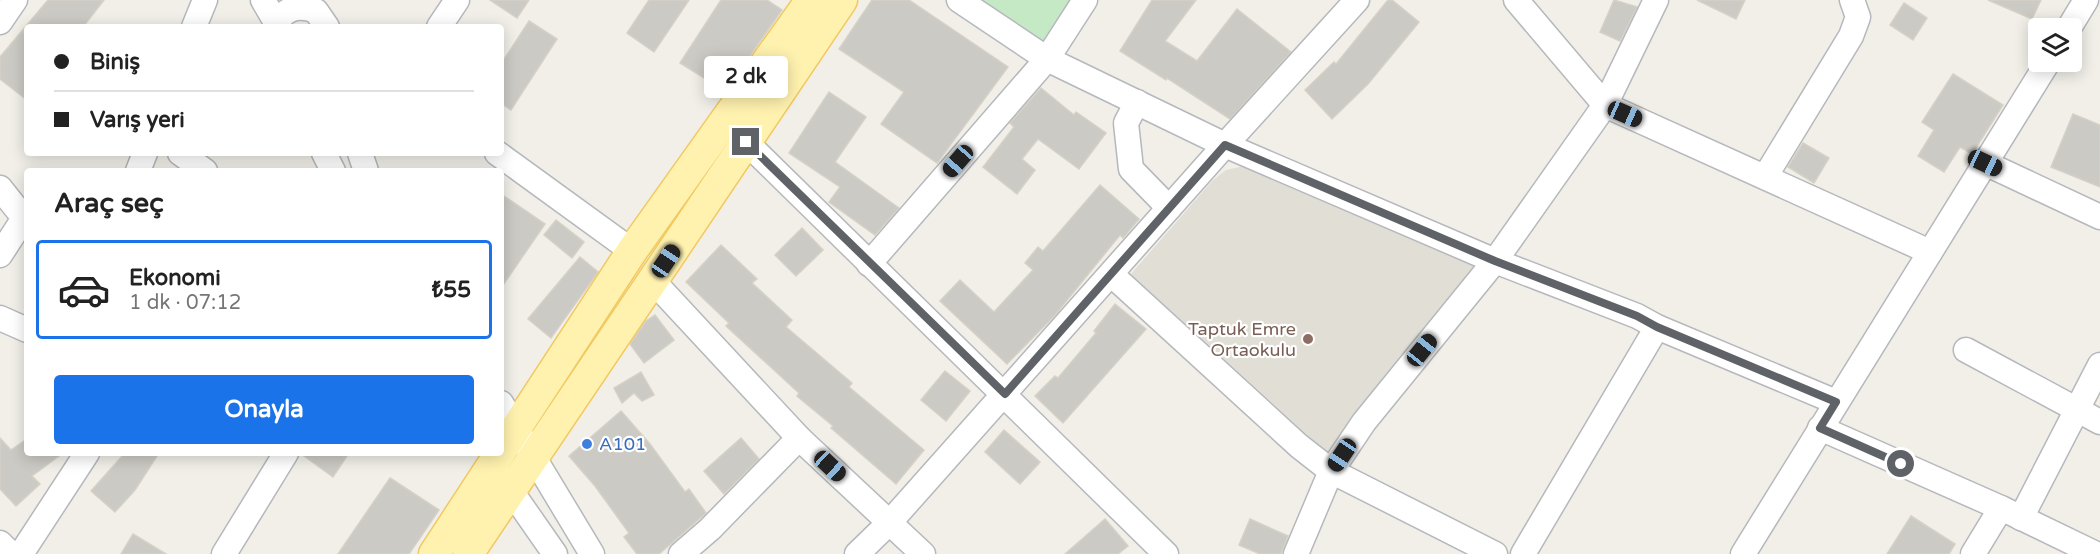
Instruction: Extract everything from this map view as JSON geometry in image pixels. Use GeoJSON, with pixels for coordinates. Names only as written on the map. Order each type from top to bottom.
{"type":"FeatureCollection","features":[{"type":"Feature","properties":{"kind":"main road"},"geometry":{"type":"LineString","coordinates":[[468,554],[535,458],[746,142],[821,3]]}},
{"type":"Feature","properties":{"kind":"main road"},"geometry":{"type":"LineString","coordinates":[[504,443],[632,251],[821,3]]}},
{"type":"Feature","properties":{"kind":"main road"},"geometry":{"type":"LineString","coordinates":[[434,554],[495,456]]}},
{"type":"Feature","properties":{"kind":"street"},"geometry":{"type":"LineString","coordinates":[[0,22],[15,0]]}},
{"type":"Feature","properties":{"kind":"street"},"geometry":{"type":"LineString","coordinates":[[195,24],[205,0]]}},
{"type":"Feature","properties":{"kind":"street"},"geometry":{"type":"LineString","coordinates":[[262,0],[283,16],[307,8],[325,16]]}},
{"type":"Feature","properties":{"kind":"street"},"geometry":{"type":"LineString","coordinates":[[441,24],[457,0]]}},
{"type":"Feature","properties":{"kind":"street"},"geometry":{"type":"LineString","coordinates":[[959,0],[1047,59],[1225,145],[1495,261],[1637,316],[1657,327],[1836,402]]}},
{"type":"Feature","properties":{"kind":"street"},"geometry":{"type":"LineString","coordinates":[[869,264],[1047,59],[1085,0]]}},
{"type":"Feature","properties":{"kind":"street"},"geometry":{"type":"LineString","coordinates":[[857,554],[890,522],[1357,0]]}},
{"type":"Feature","properties":{"kind":"street"},"geometry":{"type":"LineString","coordinates":[[1516,0],[1605,105],[1930,252]]}},
{"type":"Feature","properties":{"kind":"street"},"geometry":{"type":"LineString","coordinates":[[1296,554],[1331,471],[1364,422],[1495,261],[1605,105],[1656,0]]}},
{"type":"Feature","properties":{"kind":"street"},"geometry":{"type":"LineString","coordinates":[[1765,177],[1851,36],[1858,17],[1852,0]]}},
{"type":"Feature","properties":{"kind":"street"},"geometry":{"type":"LineString","coordinates":[[2076,18],[2088,0],[2100,5]]}},
{"type":"Feature","properties":{"kind":"street"},"geometry":{"type":"LineString","coordinates":[[1743,554],[2042,72]]}},
{"type":"Feature","properties":{"kind":"street"},"geometry":{"type":"LineString","coordinates":[[1137,102],[1126,123],[1131,169],[1169,208]]}},
{"type":"Feature","properties":{"kind":"street"},"geometry":{"type":"LineString","coordinates":[[746,142],[1166,554]]}},
{"type":"Feature","properties":{"kind":"street"},"geometry":{"type":"LineString","coordinates":[[184,156],[200,168]]}},
{"type":"Feature","properties":{"kind":"street"},"geometry":{"type":"LineString","coordinates":[[501,156],[632,251]]}},
{"type":"Feature","properties":{"kind":"street"},"geometry":{"type":"LineString","coordinates":[[1985,163],[2100,217]]}},
{"type":"Feature","properties":{"kind":"street"},"geometry":{"type":"LineString","coordinates":[[0,188],[24,219]]}},
{"type":"Feature","properties":{"kind":"street"},"geometry":{"type":"LineString","coordinates":[[0,255],[24,221]]}},
{"type":"Feature","properties":{"kind":"street"},"geometry":{"type":"LineString","coordinates":[[1112,275],[1299,446],[1331,471],[1495,554]]}},
{"type":"Feature","properties":{"kind":"street"},"geometry":{"type":"LineString","coordinates":[[653,281],[800,438],[922,554]]}},
{"type":"Feature","properties":{"kind":"street"},"geometry":{"type":"LineString","coordinates":[[0,318],[24,329]]}},
{"type":"Feature","properties":{"kind":"street"},"geometry":{"type":"LineString","coordinates":[[1523,554],[1657,327]]}},
{"type":"Feature","properties":{"kind":"street"},"geometry":{"type":"LineString","coordinates":[[1966,350],[2100,422]]}},
{"type":"Feature","properties":{"kind":"street"},"geometry":{"type":"LineString","coordinates":[[1973,554],[2011,513],[2100,365]]}},
{"type":"Feature","properties":{"kind":"street"},"geometry":{"type":"LineString","coordinates":[[1820,428],[2011,513],[2096,554]]}},
{"type":"Feature","properties":{"kind":"street"},"geometry":{"type":"LineString","coordinates":[[681,554],[710,529],[800,438]]}},
{"type":"Feature","properties":{"kind":"street"},"geometry":{"type":"LineString","coordinates":[[504,451],[535,458],[592,554]]}},
{"type":"Feature","properties":{"kind":"street"},"geometry":{"type":"LineString","coordinates":[[21,554],[85,456]]}},
{"type":"Feature","properties":{"kind":"street"},"geometry":{"type":"LineString","coordinates":[[224,554],[284,456]]}},
{"type":"Feature","properties":{"kind":"street"},"geometry":{"type":"LineString","coordinates":[[501,456],[510,492],[555,554]]}},
{"type":"Feature","properties":{"kind":"street"},"geometry":{"type":"LineString","coordinates":[[0,543],[11,554]]}},
{"type":"Feature","properties":{"kind":"shaded area","name":"Taptuk Emre Ortaokulu"},"geometry":{"type":"Polygon","coordinates":[[[1244,166],[1261,169],[1475,265],[1361,405],[1328,454],[1131,274],[1212,181],[1226,170],[1244,166]]]}},
{"type":"Feature","properties":{"kind":"green space"},"geometry":{"type":"Polygon","coordinates":[[[979,0],[1075,0],[1043,47],[979,0]]]}},
{"type":"Feature","properties":{"kind":"building"},"geometry":{"type":"Polygon","coordinates":[[[48,0],[104,0],[85,24],[28,24],[48,0]]]}},
{"type":"Feature","properties":{"kind":"building"},"geometry":{"type":"Polygon","coordinates":[[[490,0],[529,0],[517,18],[490,0]]]}},
{"type":"Feature","properties":{"kind":"building"},"geometry":{"type":"Polygon","coordinates":[[[649,0],[689,0],[654,52],[627,33],[649,0]]]}},
{"type":"Feature","properties":{"kind":"building"},"geometry":{"type":"Polygon","coordinates":[[[721,0],[767,0],[782,10],[725,91],[680,63],[721,0]]]}},
{"type":"Feature","properties":{"kind":"building"},"geometry":{"type":"Polygon","coordinates":[[[872,0],[909,0],[1008,67],[937,163],[881,124],[904,92],[839,49],[872,0]]]}},
{"type":"Feature","properties":{"kind":"building"},"geometry":{"type":"Polygon","coordinates":[[[1152,0],[1196,0],[1165,41],[1197,61],[1237,9],[1291,52],[1230,119],[1120,51],[1152,0]]]}},
{"type":"Feature","properties":{"kind":"building"},"geometry":{"type":"Polygon","coordinates":[[[1388,0],[1392,0],[1419,22],[1368,84],[1332,119],[1305,90],[1334,62],[1336,64],[1388,0]]]}},
{"type":"Feature","properties":{"kind":"building"},"geometry":{"type":"Polygon","coordinates":[[[1614,0],[1637,7],[1620,41],[1600,32],[1614,0]]]}},
{"type":"Feature","properties":{"kind":"building"},"geometry":{"type":"Polygon","coordinates":[[[1697,0],[1745,0],[1736,19],[1697,0]]]}},
{"type":"Feature","properties":{"kind":"building"},"geometry":{"type":"Polygon","coordinates":[[[1988,0],[2041,0],[2032,18],[1988,0]]]}},
{"type":"Feature","properties":{"kind":"building"},"geometry":{"type":"Polygon","coordinates":[[[1904,3],[1927,18],[1913,40],[1890,25],[1904,3]]]}},
{"type":"Feature","properties":{"kind":"building"},"geometry":{"type":"Polygon","coordinates":[[[529,21],[557,39],[511,110],[504,105],[504,59],[529,21]]]}},
{"type":"Feature","properties":{"kind":"building"},"geometry":{"type":"Polygon","coordinates":[[[24,28],[24,98],[0,79],[0,57],[24,28]]]}},
{"type":"Feature","properties":{"kind":"building"},"geometry":{"type":"Polygon","coordinates":[[[1953,74],[2003,105],[1972,154],[1960,147],[1944,172],[1918,156],[1934,130],[1922,122],[1953,74]]]}},
{"type":"Feature","properties":{"kind":"building"},"geometry":{"type":"Polygon","coordinates":[[[1041,88],[1074,115],[1076,112],[1106,133],[1079,169],[1038,139],[1022,159],[1035,170],[1017,194],[983,167],[1014,127],[1010,123],[1041,88]]]}},
{"type":"Feature","properties":{"kind":"building"},"geometry":{"type":"Polygon","coordinates":[[[829,92],[866,117],[835,162],[899,208],[875,235],[829,202],[840,187],[789,153],[829,92]]]}},
{"type":"Feature","properties":{"kind":"building"},"geometry":{"type":"Polygon","coordinates":[[[2073,114],[2100,125],[2100,187],[2051,167],[2073,114]]]}},
{"type":"Feature","properties":{"kind":"building"},"geometry":{"type":"Polygon","coordinates":[[[1803,143],[1829,158],[1814,183],[1788,167],[1803,143]]]}},
{"type":"Feature","properties":{"kind":"building"},"geometry":{"type":"Polygon","coordinates":[[[1100,185],[1139,219],[1123,238],[1120,235],[1055,315],[1007,364],[940,301],[960,280],[994,312],[1033,270],[1025,263],[1038,247],[1043,251],[1100,185]]]}},
{"type":"Feature","properties":{"kind":"building"},"geometry":{"type":"Polygon","coordinates":[[[504,196],[545,224],[504,284],[504,196]]]}},
{"type":"Feature","properties":{"kind":"building"},"geometry":{"type":"Polygon","coordinates":[[[556,220],[584,242],[572,258],[544,235],[556,220]]]}},
{"type":"Feature","properties":{"kind":"building"},"geometry":{"type":"Polygon","coordinates":[[[802,228],[823,250],[796,276],[775,255],[802,228]]]}},
{"type":"Feature","properties":{"kind":"building"},"geometry":{"type":"Polygon","coordinates":[[[721,245],[757,279],[752,283],[792,320],[786,327],[852,383],[849,387],[924,450],[896,484],[797,396],[799,393],[726,326],[729,323],[686,282],[721,245]]]}},
{"type":"Feature","properties":{"kind":"building"},"geometry":{"type":"Polygon","coordinates":[[[580,257],[598,272],[551,338],[528,319],[580,257]]]}},
{"type":"Feature","properties":{"kind":"building"},"geometry":{"type":"Polygon","coordinates":[[[1115,304],[1146,329],[1063,423],[1035,396],[1055,376],[1058,378],[1096,333],[1094,331],[1115,304]]]}},
{"type":"Feature","properties":{"kind":"building"},"geometry":{"type":"Polygon","coordinates":[[[655,315],[674,340],[644,363],[630,344],[646,321],[655,315]]]}},
{"type":"Feature","properties":{"kind":"building"},"geometry":{"type":"Polygon","coordinates":[[[945,371],[970,391],[946,421],[921,400],[945,371]]]}},
{"type":"Feature","properties":{"kind":"building"},"geometry":{"type":"Polygon","coordinates":[[[641,372],[654,395],[642,401],[634,393],[622,403],[614,388],[641,372]]]}},
{"type":"Feature","properties":{"kind":"building"},"geometry":{"type":"Polygon","coordinates":[[[621,411],[650,444],[685,492],[689,489],[706,513],[659,554],[637,554],[624,537],[629,533],[595,486],[569,456],[621,411]]]}},
{"type":"Feature","properties":{"kind":"building"},"geometry":{"type":"Polygon","coordinates":[[[1004,430],[1040,462],[1020,484],[985,452],[1004,430]]]}},
{"type":"Feature","properties":{"kind":"building"},"geometry":{"type":"Polygon","coordinates":[[[0,438],[11,450],[24,441],[24,456],[59,456],[32,476],[40,484],[16,506],[0,489],[0,438]]]}},
{"type":"Feature","properties":{"kind":"building"},"geometry":{"type":"Polygon","coordinates":[[[741,438],[759,459],[724,494],[704,471],[741,438]]]}},
{"type":"Feature","properties":{"kind":"building"},"geometry":{"type":"Polygon","coordinates":[[[122,456],[157,456],[135,490],[115,512],[91,491],[122,456]]]}},
{"type":"Feature","properties":{"kind":"building"},"geometry":{"type":"Polygon","coordinates":[[[304,456],[347,456],[333,477],[304,456]]]}},
{"type":"Feature","properties":{"kind":"building"},"geometry":{"type":"Polygon","coordinates":[[[390,478],[439,510],[409,554],[338,554],[390,478]]]}},
{"type":"Feature","properties":{"kind":"building"},"geometry":{"type":"Polygon","coordinates":[[[1911,516],[1955,544],[1949,554],[1887,554],[1911,516]]]}},
{"type":"Feature","properties":{"kind":"building"},"geometry":{"type":"Polygon","coordinates":[[[1105,519],[1128,546],[1118,554],[1065,554],[1105,519]]]}},
{"type":"Feature","properties":{"kind":"building"},"geometry":{"type":"Polygon","coordinates":[[[1250,519],[1288,536],[1281,554],[1260,554],[1239,545],[1250,519]]]}},
{"type":"Feature","properties":{"kind":"building"},"geometry":{"type":"Polygon","coordinates":[[[133,534],[166,554],[121,554],[133,534]]]}},
{"type":"Feature","properties":{"kind":"place","name":"Taptuk Emre Ortaokulu"},"geometry":{"type":"Point","coordinates":[1308,339]}},
{"type":"Feature","properties":{"kind":"place","name":"A101"},"geometry":{"type":"Point","coordinates":[587,444]}},
{"type":"Feature","properties":{"kind":"route"},"geometry":{"type":"LineString","coordinates":[[746,142],[1005,394],[1225,145],[1495,261],[1637,316],[1657,327],[1836,402],[1820,428],[1901,464]]}}]}
